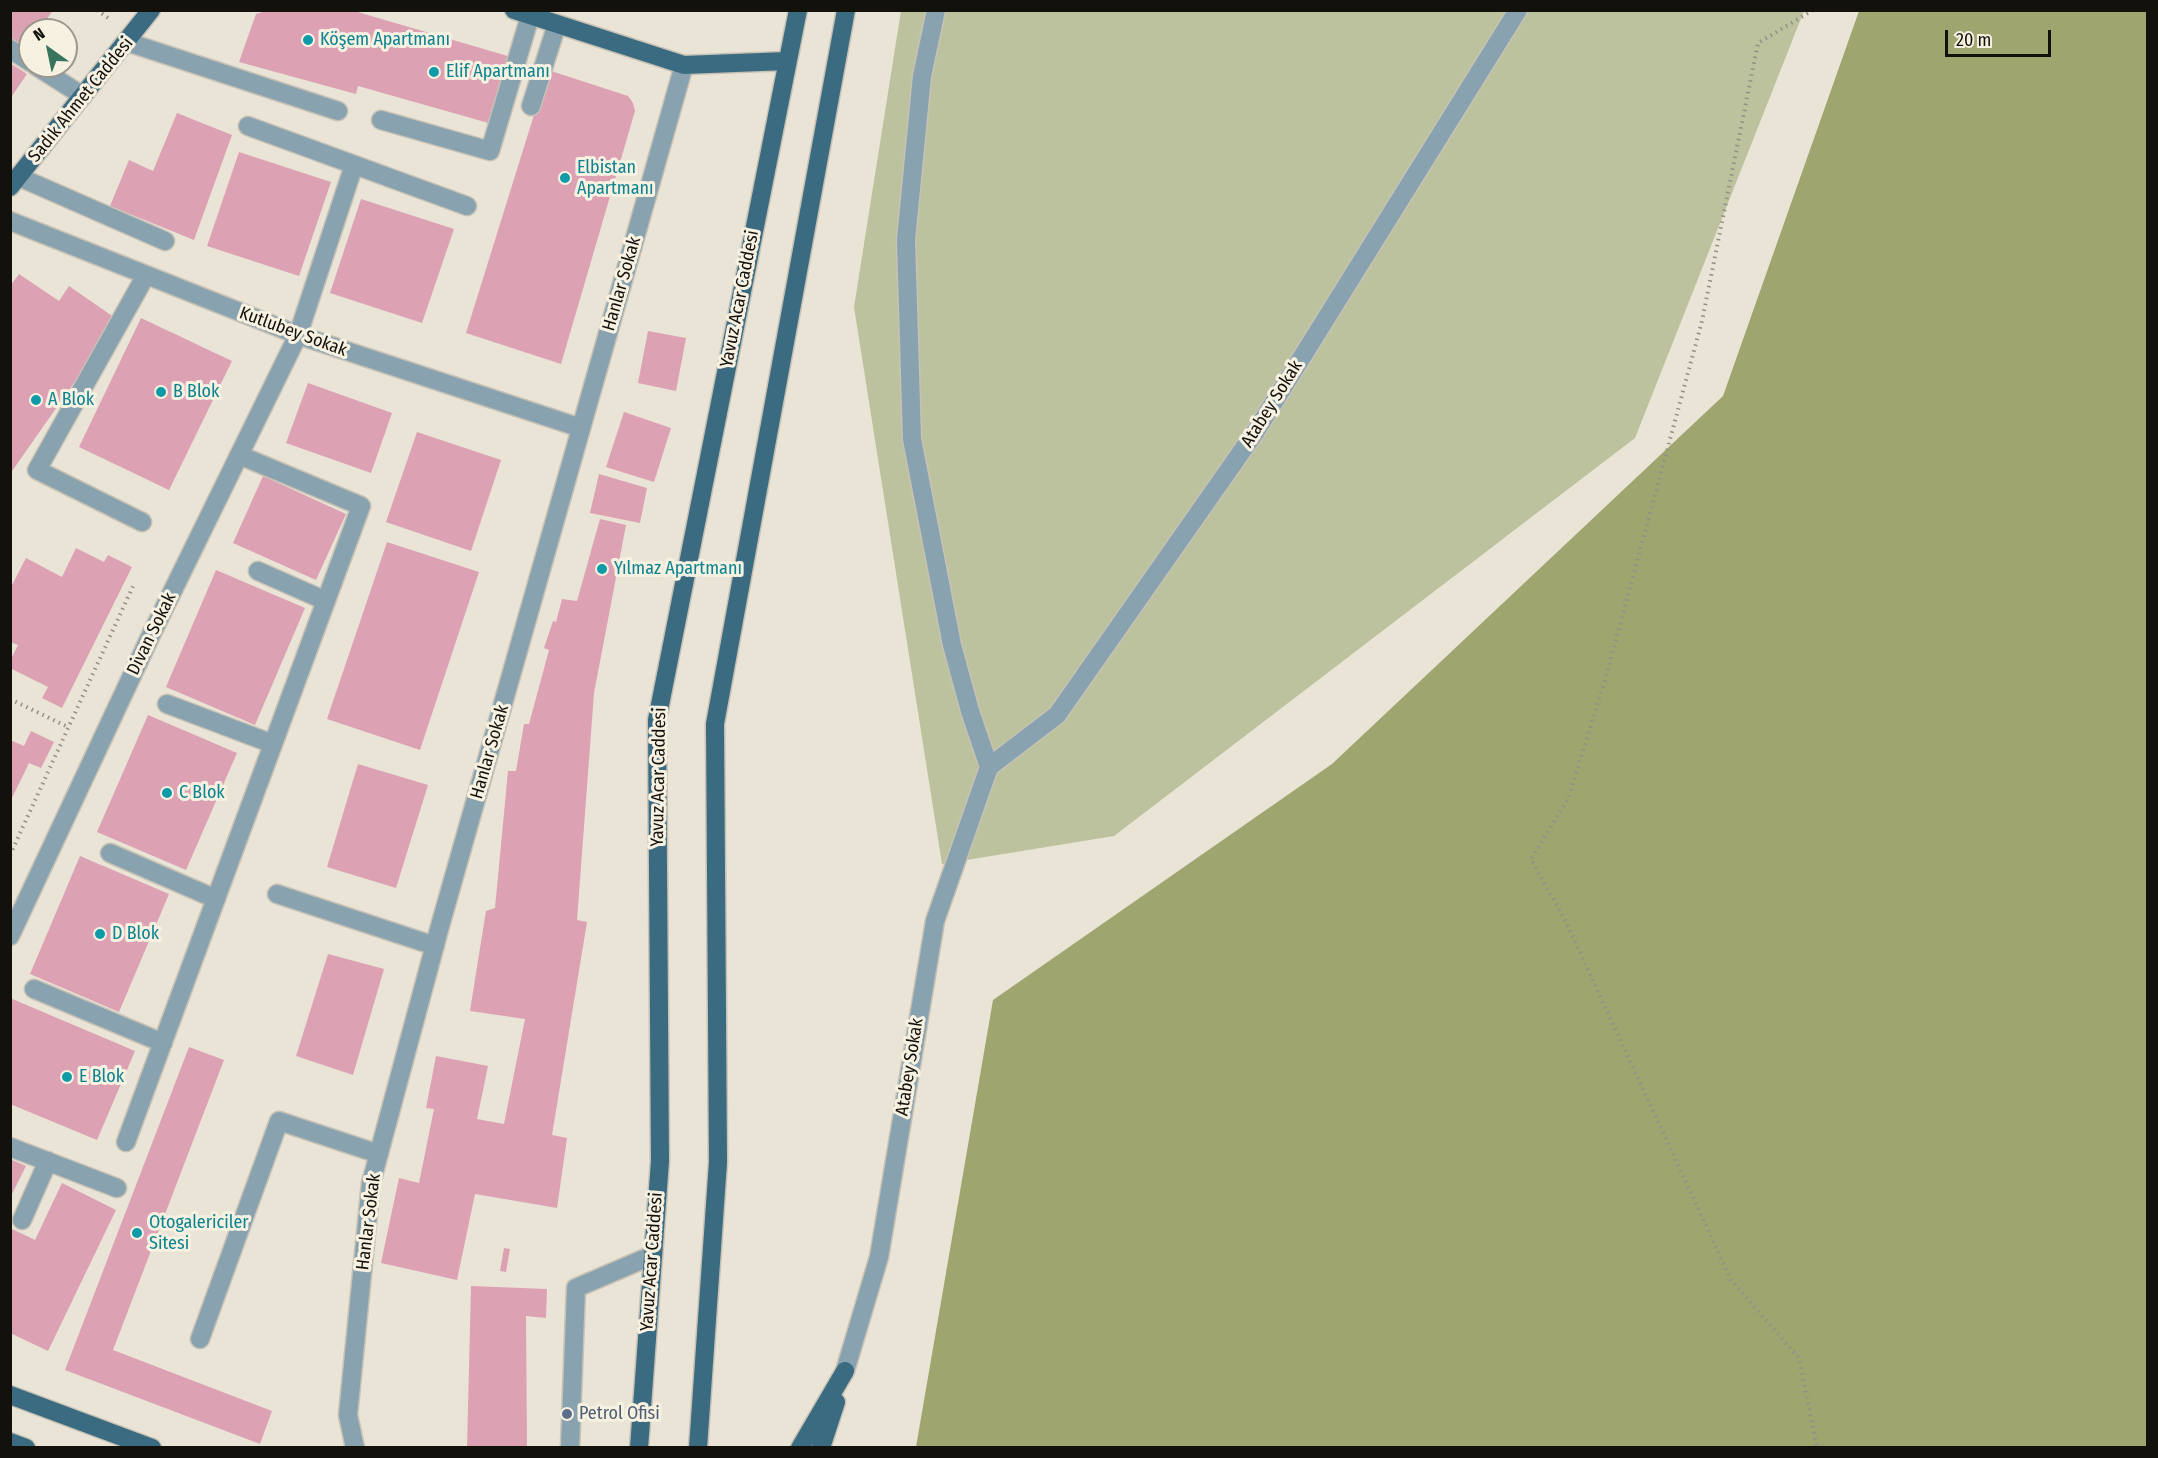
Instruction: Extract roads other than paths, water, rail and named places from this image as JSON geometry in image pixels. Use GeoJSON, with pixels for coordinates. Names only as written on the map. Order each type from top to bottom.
{"type":"FeatureCollection","features":[{"type":"Feature","properties":{"kind":"main road","name":"Yavuz Acar Caddesi"},"geometry":{"type":"LineString","coordinates":[[639,1448],[660,1161],[657,720],[798,10]]}},
{"type":"Feature","properties":{"kind":"main road"},"geometry":{"type":"LineString","coordinates":[[698,1448],[718,1162],[716,724],[846,10]]}},
{"type":"Feature","properties":{"kind":"main road","name":"Sadık Ahmet Caddesi"},"geometry":{"type":"LineString","coordinates":[[15,182],[152,11]]}},
{"type":"Feature","properties":{"kind":"main road"},"geometry":{"type":"LineString","coordinates":[[522,13],[684,65],[787,61]]}},
{"type":"Feature","properties":{"kind":"main road"},"geometry":{"type":"LineString","coordinates":[[800,1448],[845,1371]]}},
{"type":"Feature","properties":{"kind":"main road"},"geometry":{"type":"LineString","coordinates":[[821,1448],[845,1371]]}},
{"type":"Feature","properties":{"kind":"main road"},"geometry":{"type":"LineString","coordinates":[[10,1395],[152,1448]]}},
{"type":"Feature","properties":{"kind":"main road"},"geometry":{"type":"LineString","coordinates":[[10,1442],[26,1448]]}},
{"type":"Feature","properties":{"kind":"street"},"geometry":{"type":"LineString","coordinates":[[936,10],[922,75],[906,240],[912,439],[952,645],[970,711],[989,767]]}},
{"type":"Feature","properties":{"kind":"street","name":"Atabey Sokak"},"geometry":{"type":"LineString","coordinates":[[845,1371],[879,1257],[934,921],[989,767],[1057,715],[1256,431],[1518,10]]}},
{"type":"Feature","properties":{"kind":"street"},"geometry":{"type":"LineString","coordinates":[[381,120],[490,151],[522,13]]}},
{"type":"Feature","properties":{"kind":"street"},"geometry":{"type":"LineString","coordinates":[[531,106],[557,24]]}},
{"type":"Feature","properties":{"kind":"street"},"geometry":{"type":"LineString","coordinates":[[127,42],[338,111]]}},
{"type":"Feature","properties":{"kind":"street","name":"Hanlar Sokak"},"geometry":{"type":"LineString","coordinates":[[355,1448],[348,1415],[371,1183],[435,946],[684,65]]}},
{"type":"Feature","properties":{"kind":"street"},"geometry":{"type":"LineString","coordinates":[[55,78],[83,96]]}},
{"type":"Feature","properties":{"kind":"street"},"geometry":{"type":"LineString","coordinates":[[248,126],[467,207]]}},
{"type":"Feature","properties":{"kind":"street","name":"Divan Sokak"},"geometry":{"type":"LineString","coordinates":[[11,933],[151,635],[298,335],[354,165]]}},
{"type":"Feature","properties":{"kind":"street"},"geometry":{"type":"LineString","coordinates":[[15,182],[165,241]]}},
{"type":"Feature","properties":{"kind":"street","name":"Kutlubey Sokak"},"geometry":{"type":"LineString","coordinates":[[10,221],[298,335],[581,428]]}},
{"type":"Feature","properties":{"kind":"street"},"geometry":{"type":"LineString","coordinates":[[142,522],[37,470],[146,275]]}},
{"type":"Feature","properties":{"kind":"street"},"geometry":{"type":"LineString","coordinates":[[126,1142],[361,506],[239,454]]}},
{"type":"Feature","properties":{"kind":"street"},"geometry":{"type":"LineString","coordinates":[[258,571],[326,601]]}},
{"type":"Feature","properties":{"kind":"street"},"geometry":{"type":"LineString","coordinates":[[167,704],[273,744]]}},
{"type":"Feature","properties":{"kind":"street"},"geometry":{"type":"LineString","coordinates":[[110,853],[216,899]]}},
{"type":"Feature","properties":{"kind":"street"},"geometry":{"type":"LineString","coordinates":[[277,894],[435,946]]}},
{"type":"Feature","properties":{"kind":"street"},"geometry":{"type":"LineString","coordinates":[[34,989],[163,1042]]}},
{"type":"Feature","properties":{"kind":"street"},"geometry":{"type":"LineString","coordinates":[[200,1339],[279,1121],[379,1154]]}},
{"type":"Feature","properties":{"kind":"street"},"geometry":{"type":"LineString","coordinates":[[10,1147],[117,1188]]}},
{"type":"Feature","properties":{"kind":"street"},"geometry":{"type":"LineString","coordinates":[[22,1220],[48,1161]]}},
{"type":"Feature","properties":{"kind":"street"},"geometry":{"type":"LineString","coordinates":[[570,1448],[576,1288],[653,1255]]}},
{"type":"Feature","properties":{"kind":"place","name":"Köşem Apartmanı"},"geometry":{"type":"Point","coordinates":[308,40]}},
{"type":"Feature","properties":{"kind":"place","name":"Elif Apartmanı"},"geometry":{"type":"Point","coordinates":[434,72]}},
{"type":"Feature","properties":{"kind":"place","name":"Elbistan Apartmanı"},"geometry":{"type":"Point","coordinates":[565,178]}},
{"type":"Feature","properties":{"kind":"place","name":"B Blok"},"geometry":{"type":"Point","coordinates":[161,392]}},
{"type":"Feature","properties":{"kind":"place","name":"A Blok"},"geometry":{"type":"Point","coordinates":[36,400]}},
{"type":"Feature","properties":{"kind":"place","name":"Yılmaz Apartmanı"},"geometry":{"type":"Point","coordinates":[602,569]}},
{"type":"Feature","properties":{"kind":"place","name":"C Blok"},"geometry":{"type":"Point","coordinates":[167,793]}},
{"type":"Feature","properties":{"kind":"place","name":"D Blok"},"geometry":{"type":"Point","coordinates":[100,934]}},
{"type":"Feature","properties":{"kind":"place","name":"E Blok"},"geometry":{"type":"Point","coordinates":[67,1077]}},
{"type":"Feature","properties":{"kind":"place","name":"Otogalericiler Sitesi"},"geometry":{"type":"Point","coordinates":[137,1233]}},
{"type":"Feature","properties":{"kind":"place","name":"Petrol Ofisi"},"geometry":{"type":"Point","coordinates":[567,1414]}}]}
